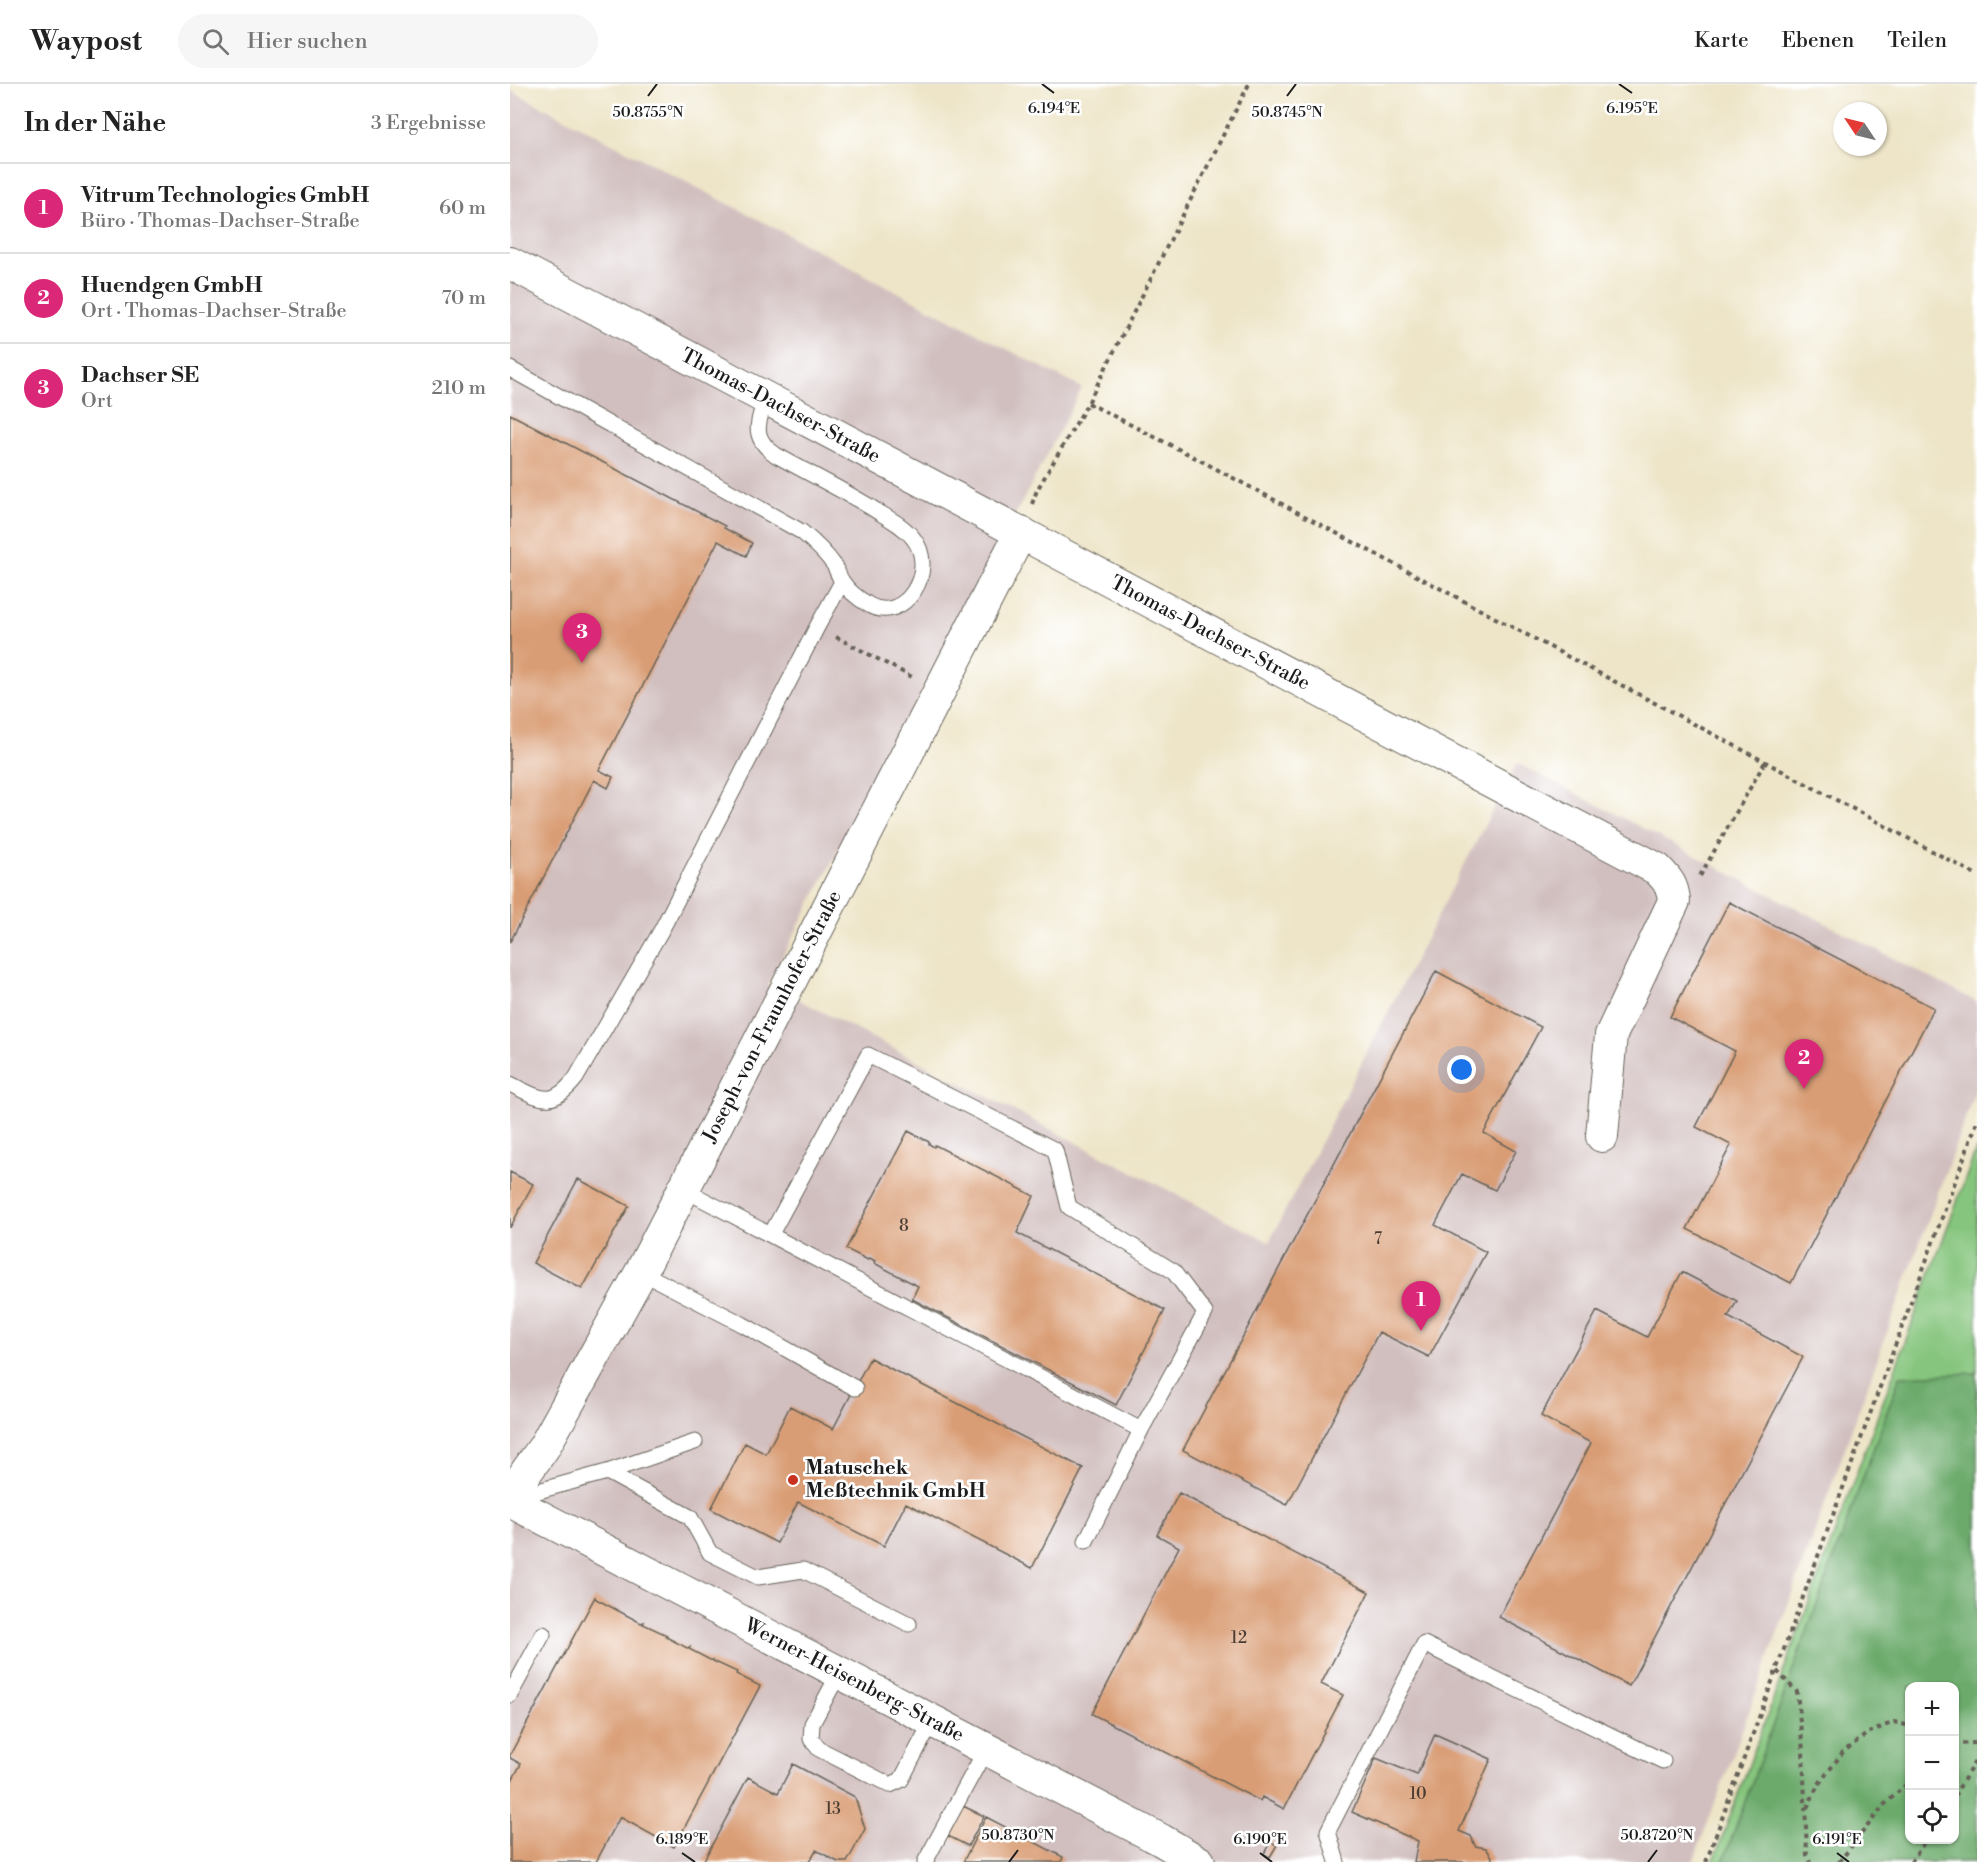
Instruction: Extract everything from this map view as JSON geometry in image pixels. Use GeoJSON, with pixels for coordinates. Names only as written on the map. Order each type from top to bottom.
{"type":"FeatureCollection","features":[{"type":"Feature","properties":{"kind":"street","name":"Thomas-Dachser-Straße"},"geometry":{"type":"LineString","coordinates":[[510,263],[1657,869],[1670,881],[1674,901]]}},
{"type":"Feature","properties":{"kind":"street","name":"Joseph-von-Fraunhofer-Straße"},"geometry":{"type":"LineString","coordinates":[[510,1498],[544,1447],[641,1272],[1021,532]]}},
{"type":"Feature","properties":{"kind":"street"},"geometry":{"type":"LineString","coordinates":[[1602,1136],[1611,1035],[1674,901]]}},
{"type":"Feature","properties":{"kind":"street","name":"Werner-Heisenberg-Straße"},"geometry":{"type":"LineString","coordinates":[[510,1498],[1199,1862]]}},
{"type":"Feature","properties":{"kind":"lane"},"geometry":{"type":"LineString","coordinates":[[510,369],[802,532],[818,544],[835,566],[842,582],[857,597],[872,607],[889,610],[906,601],[917,586],[922,572],[922,552],[912,537],[892,520],[766,448],[759,438],[757,426],[766,397]]}},
{"type":"Feature","properties":{"kind":"lane"},"geometry":{"type":"LineString","coordinates":[[510,1084],[540,1099],[553,1099],[566,1091],[576,1078],[662,929],[842,582]]}},
{"type":"Feature","properties":{"kind":"lane"},"geometry":{"type":"LineString","coordinates":[[771,1234],[868,1055],[1055,1150],[1069,1207],[1173,1271],[1205,1313],[1141,1430],[1086,1541]]}},
{"type":"Feature","properties":{"kind":"lane"},"geometry":{"type":"LineString","coordinates":[[683,1189],[1141,1430]]}},
{"type":"Feature","properties":{"kind":"lane"},"geometry":{"type":"LineString","coordinates":[[641,1272],[742,1324],[855,1388]]}},
{"type":"Feature","properties":{"kind":"lane"},"geometry":{"type":"LineString","coordinates":[[510,1498],[607,1472],[695,1442]]}},
{"type":"Feature","properties":{"kind":"lane"},"geometry":{"type":"LineString","coordinates":[[607,1472],[690,1517],[710,1553],[758,1577],[803,1570],[909,1624]]}},
{"type":"Feature","properties":{"kind":"lane"},"geometry":{"type":"LineString","coordinates":[[510,1695],[543,1634]]}},
{"type":"Feature","properties":{"kind":"lane"},"geometry":{"type":"LineString","coordinates":[[1337,1862],[1329,1831],[1424,1644],[1663,1761]]}},
{"type":"Feature","properties":{"kind":"lane"},"geometry":{"type":"LineString","coordinates":[[839,1673],[812,1724],[811,1739],[819,1749],[890,1785],[901,1780],[932,1721]]}},
{"type":"Feature","properties":{"kind":"lane"},"geometry":{"type":"LineString","coordinates":[[925,1862],[986,1749]]}},
{"type":"Feature","properties":{"kind":"path"},"geometry":{"type":"LineString","coordinates":[[1021,532],[1037,490],[1088,402],[1249,84]]}},
{"type":"Feature","properties":{"kind":"path"},"geometry":{"type":"LineString","coordinates":[[1088,402],[1977,875]]}},
{"type":"Feature","properties":{"kind":"path"},"geometry":{"type":"LineString","coordinates":[[817,627],[909,675]]}},
{"type":"Feature","properties":{"kind":"path"},"geometry":{"type":"LineString","coordinates":[[1674,901],[1701,875],[1765,762]]}},
{"type":"Feature","properties":{"kind":"path"},"geometry":{"type":"LineString","coordinates":[[1706,1862],[1977,1122]]}},
{"type":"Feature","properties":{"kind":"path"},"geometry":{"type":"LineString","coordinates":[[1777,1671],[1797,1692],[1803,1751],[1806,1855],[1810,1862]]}},
{"type":"Feature","properties":{"kind":"path"},"geometry":{"type":"LineString","coordinates":[[1805,1812],[1818,1785],[1843,1752],[1868,1733],[1894,1722],[1905,1724]]}},
{"type":"Feature","properties":{"kind":"path"},"geometry":{"type":"LineString","coordinates":[[1959,1745],[1977,1743]]}},
{"type":"Feature","properties":{"kind":"path"},"geometry":{"type":"LineString","coordinates":[[1958,1790],[1977,1758]]}},
{"type":"Feature","properties":{"kind":"path"},"geometry":{"type":"LineString","coordinates":[[1839,1862],[1884,1805],[1905,1786]]}},
{"type":"Feature","properties":{"kind":"path"},"geometry":{"type":"LineString","coordinates":[[1911,1862],[1923,1844]]}},
{"type":"Feature","properties":{"kind":"shaded area"},"geometry":{"type":"Polygon","coordinates":[[[510,90],[1082,388],[768,984],[1269,1242],[1517,763],[1977,1002],[1977,1086],[1693,1862],[510,1862],[510,90]]]}},
{"type":"Feature","properties":{"kind":"green space"},"geometry":{"type":"Polygon","coordinates":[[[1977,1147],[1977,1862],[1713,1862],[1977,1147]]]}},
{"type":"Feature","properties":{"kind":"green space"},"geometry":{"type":"Polygon","coordinates":[[[1977,1373],[1977,1862],[1723,1862],[1900,1376],[1977,1373]]]}},
{"type":"Feature","properties":{"kind":"building"},"geometry":{"type":"Polygon","coordinates":[[[510,414],[725,526],[724,528],[752,543],[746,556],[718,541],[599,770],[613,777],[608,788],[594,780],[510,942],[510,414]]]}},
{"type":"Feature","properties":{"kind":"building"},"geometry":{"type":"Polygon","coordinates":[[[1729,902],[1934,1008],[1791,1283],[1687,1229],[1731,1145],[1696,1127],[1735,1051],[1670,1017],[1729,902]]]}},
{"type":"Feature","properties":{"kind":"building"},"geometry":{"type":"Polygon","coordinates":[[[1436,971],[1541,1027],[1484,1133],[1516,1151],[1495,1190],[1462,1174],[1435,1225],[1486,1252],[1429,1357],[1379,1332],[1287,1505],[1183,1450],[1436,971]]]}},
{"type":"Feature","properties":{"kind":"building"},"geometry":{"type":"Polygon","coordinates":[[[908,1131],[934,1147],[935,1145],[1034,1196],[1017,1233],[1165,1310],[1116,1405],[912,1299],[918,1286],[874,1263],[875,1261],[870,1258],[868,1260],[846,1249],[908,1131]]]}},
{"type":"Feature","properties":{"kind":"building"},"geometry":{"type":"Polygon","coordinates":[[[510,1172],[533,1184],[510,1228],[510,1172]]]}},
{"type":"Feature","properties":{"kind":"building"},"geometry":{"type":"Polygon","coordinates":[[[578,1179],[629,1206],[582,1289],[533,1263],[578,1179]]]}},
{"type":"Feature","properties":{"kind":"building"},"geometry":{"type":"Polygon","coordinates":[[[1682,1272],[1737,1301],[1728,1317],[1803,1357],[1629,1686],[1499,1617],[1591,1443],[1541,1416],[1597,1311],[1647,1337],[1682,1272]]]}},
{"type":"Feature","properties":{"kind":"building"},"geometry":{"type":"Polygon","coordinates":[[[870,1358],[1083,1468],[1032,1568],[906,1503],[884,1546],[798,1502],[777,1543],[711,1509],[745,1443],[766,1454],[790,1406],[833,1429],[870,1358]]]}},
{"type":"Feature","properties":{"kind":"building"},"geometry":{"type":"Polygon","coordinates":[[[1179,1493],[1369,1592],[1321,1684],[1343,1695],[1284,1809],[1262,1797],[1260,1801],[1092,1714],[1179,1547],[1157,1535],[1179,1493]]]}},
{"type":"Feature","properties":{"kind":"building"},"geometry":{"type":"Polygon","coordinates":[[[595,1597],[760,1686],[674,1847],[620,1817],[596,1862],[510,1862],[510,1784],[521,1764],[510,1758],[510,1755],[595,1597]]]}},
{"type":"Feature","properties":{"kind":"building"},"geometry":{"type":"Polygon","coordinates":[[[1435,1734],[1491,1759],[1459,1831],[1471,1836],[1475,1846],[1486,1848],[1492,1857],[1491,1862],[1414,1862],[1418,1841],[1352,1812],[1376,1758],[1417,1775],[1435,1734]]]}},
{"type":"Feature","properties":{"kind":"building"},"geometry":{"type":"Polygon","coordinates":[[[793,1764],[855,1797],[865,1829],[847,1862],[838,1862],[816,1850],[809,1862],[703,1862],[748,1777],[778,1793],[793,1764]]]}},
{"type":"Feature","properties":{"kind":"building"},"geometry":{"type":"Polygon","coordinates":[[[963,1806],[984,1816],[968,1846],[948,1836],[963,1806]]]}},
{"type":"Feature","properties":{"kind":"building"},"geometry":{"type":"Polygon","coordinates":[[[986,1817],[1063,1857],[1061,1862],[963,1862],[986,1817]]]}},
{"type":"Feature","properties":{"kind":"building"},"geometry":{"type":"Polygon","coordinates":[[[1270,1842],[1277,1845],[1270,1857],[1264,1854],[1270,1842]]]}},
{"type":"Feature","properties":{"kind":"place","name":"Dachser SE"},"geometry":{"type":"Point","coordinates":[582,663]}},
{"type":"Feature","properties":{"kind":"place","name":"Huendgen GmbH"},"geometry":{"type":"Point","coordinates":[1804,1089]}},
{"type":"Feature","properties":{"kind":"place","name":"Vitrum Technologies GmbH"},"geometry":{"type":"Point","coordinates":[1421,1331]}},
{"type":"Feature","properties":{"kind":"place","name":"Matuschek Meßtechnik GmbH"},"geometry":{"type":"Point","coordinates":[793,1480]}}]}
